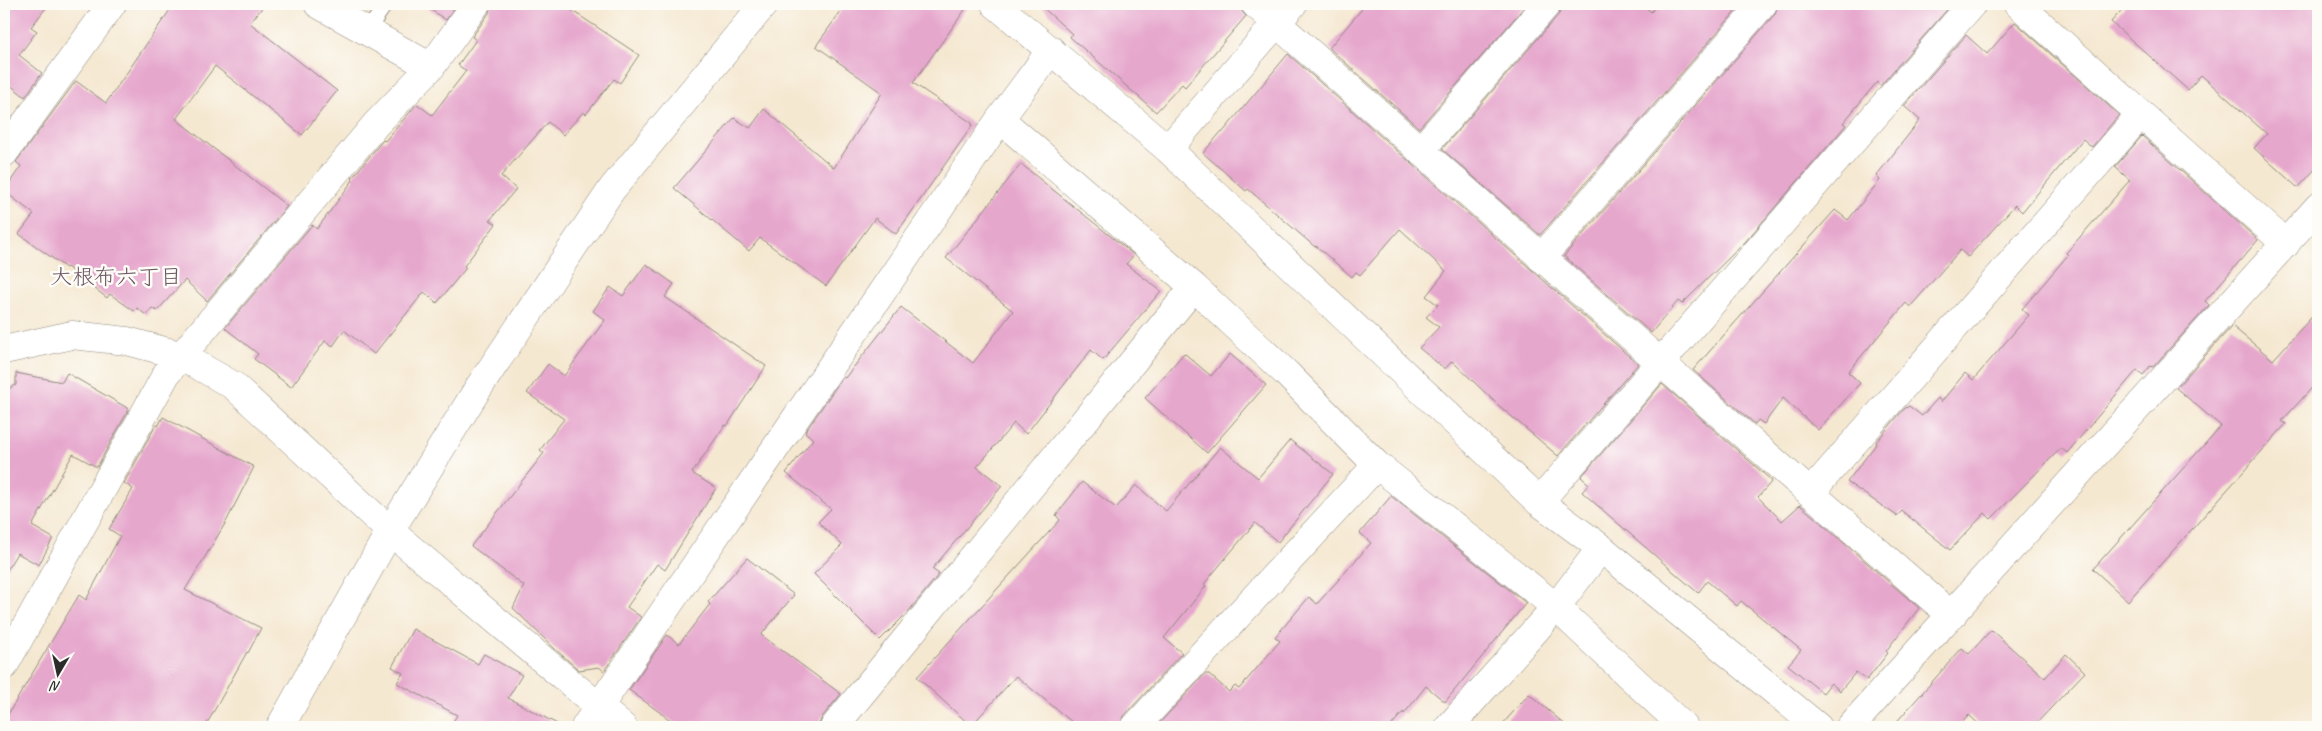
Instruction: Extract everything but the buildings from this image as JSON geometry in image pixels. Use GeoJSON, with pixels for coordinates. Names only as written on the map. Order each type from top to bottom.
{"type":"FeatureCollection","features":[{"type":"Feature","properties":{"kind":"street"},"geometry":{"type":"LineString","coordinates":[[4,153],[112,4]]}},
{"type":"Feature","properties":{"kind":"street"},"geometry":{"type":"LineString","coordinates":[[318,4],[431,67]]}},
{"type":"Feature","properties":{"kind":"street"},"geometry":{"type":"LineString","coordinates":[[4,666],[167,373],[376,124],[431,67],[476,4]]}},
{"type":"Feature","properties":{"kind":"street"},"geometry":{"type":"LineString","coordinates":[[280,727],[390,531],[477,390],[612,189],[764,4]]}},
{"type":"Feature","properties":{"kind":"street"},"geometry":{"type":"LineString","coordinates":[[995,4],[1168,149],[1538,502],[1601,548],[1818,727]]}},
{"type":"Feature","properties":{"kind":"street"},"geometry":{"type":"LineString","coordinates":[[1255,4],[1284,13],[1420,150],[1952,616]]}},
{"type":"Feature","properties":{"kind":"street"},"geometry":{"type":"LineString","coordinates":[[1420,150],[1547,4]]}},
{"type":"Feature","properties":{"kind":"street"},"geometry":{"type":"LineString","coordinates":[[1542,258],[1763,4]]}},
{"type":"Feature","properties":{"kind":"street"},"geometry":{"type":"LineString","coordinates":[[1538,502],[1972,4]]}},
{"type":"Feature","properties":{"kind":"street"},"geometry":{"type":"LineString","coordinates":[[2018,4],[2286,244]]}},
{"type":"Feature","properties":{"kind":"street"},"geometry":{"type":"LineString","coordinates":[[1168,149],[1284,13]]}},
{"type":"Feature","properties":{"kind":"street"},"geometry":{"type":"LineString","coordinates":[[592,716],[1000,119],[1051,50]]}},
{"type":"Feature","properties":{"kind":"street"},"geometry":{"type":"LineString","coordinates":[[1810,493],[2141,114]]}},
{"type":"Feature","properties":{"kind":"street"},"geometry":{"type":"LineString","coordinates":[[1000,119],[1194,288],[1286,373],[1377,465],[1556,607],[1684,727]]}},
{"type":"Feature","properties":{"kind":"street"},"geometry":{"type":"LineString","coordinates":[[1850,727],[1952,616],[2318,207]]}},
{"type":"Feature","properties":{"kind":"street"},"geometry":{"type":"LineString","coordinates":[[834,727],[1194,288]]}},
{"type":"Feature","properties":{"kind":"street"},"geometry":{"type":"LineString","coordinates":[[4,350],[72,335],[128,341],[180,356],[234,386],[592,716],[623,727]]}},
{"type":"Feature","properties":{"kind":"street"},"geometry":{"type":"LineString","coordinates":[[1135,727],[1377,465]]}},
{"type":"Feature","properties":{"kind":"street"},"geometry":{"type":"LineString","coordinates":[[1449,727],[1556,607],[1601,548]]}},
{"type":"Feature","properties":{"kind":"lane"},"geometry":{"type":"LineString","coordinates":[[367,30],[386,4]]}},
{"type":"Feature","properties":{"kind":"district","name":"大根布六丁目"},"geometry":{"type":"Point","coordinates":[116,277]}}]}
